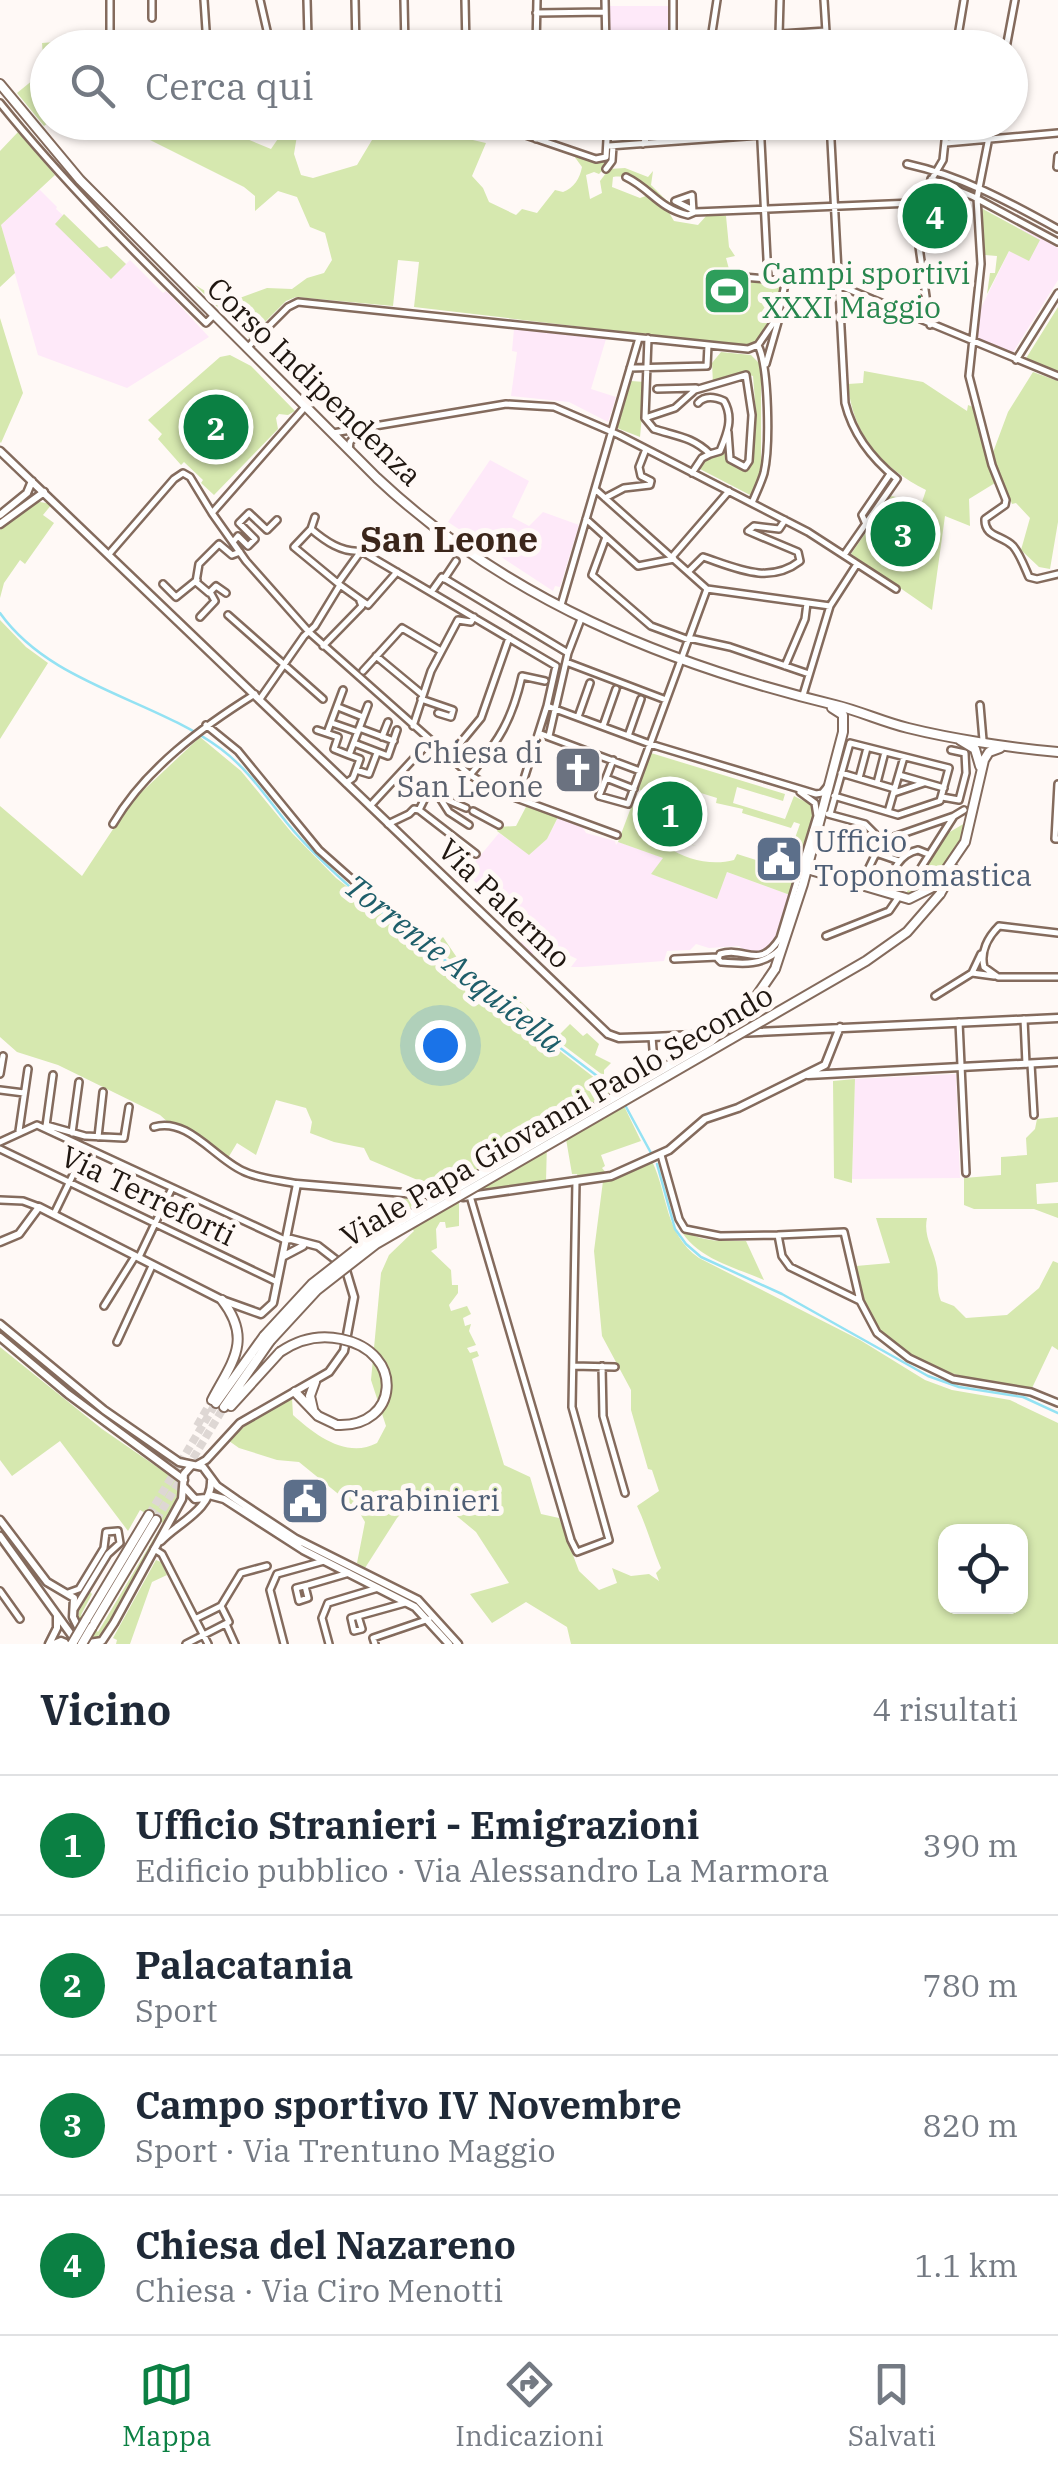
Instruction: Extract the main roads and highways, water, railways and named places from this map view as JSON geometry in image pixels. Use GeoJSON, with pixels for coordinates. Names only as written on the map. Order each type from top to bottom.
{"type":"FeatureCollection","features":[{"type":"Feature","properties":{"kind":"main road","name":"Corso Indipendenza"},"geometry":{"type":"LineString","coordinates":[[0,84],[30,121]]}},
{"type":"Feature","properties":{"kind":"main road","name":"Corso Indipendenza"},"geometry":{"type":"LineString","coordinates":[[46,140],[70,170],[332,434],[402,501],[494,570],[580,619],[681,661],[866,716]]}},
{"type":"Feature","properties":{"kind":"main road","name":"Via Palermo"},"geometry":{"type":"LineString","coordinates":[[0,450],[604,1031],[619,1038],[1058,1018]]}},
{"type":"Feature","properties":{"kind":"main road"},"geometry":{"type":"LineString","coordinates":[[0,515],[27,493],[32,480]]}},
{"type":"Feature","properties":{"kind":"main road"},"geometry":{"type":"LineString","coordinates":[[0,524],[44,492]]}},
{"type":"Feature","properties":{"kind":"main road"},"geometry":{"type":"LineString","coordinates":[[25,505],[40,499],[54,501]]}},
{"type":"Feature","properties":{"kind":"main road"},"geometry":{"type":"LineString","coordinates":[[818,702],[841,713],[843,732],[827,813],[807,869],[898,898],[918,897],[935,886],[965,842],[989,752],[1010,746]]}},
{"type":"Feature","properties":{"kind":"main road"},"geometry":{"type":"LineString","coordinates":[[843,732],[852,716],[866,716],[950,736],[1058,752]]}},
{"type":"Feature","properties":{"kind":"main road"},"geometry":{"type":"LineString","coordinates":[[950,736],[975,749],[980,759],[979,780]]}},
{"type":"Feature","properties":{"kind":"main road","name":"Viale Papa Giovanni Paolo Secondo"},"geometry":{"type":"LineString","coordinates":[[267,1338],[317,1290],[376,1244],[866,961],[907,932],[940,894],[965,842]]}},
{"type":"Feature","properties":{"kind":"main road","name":"Viale Papa Giovanni Paolo Secondo"},"geometry":{"type":"LineString","coordinates":[[220,1405],[267,1338],[312,1284],[372,1237],[711,1041],[749,1008],[775,969],[807,869]]}},
{"type":"Feature","properties":{"kind":"main road"},"geometry":{"type":"LineString","coordinates":[[0,1242],[19,1234],[40,1207],[222,1300],[254,1314],[267,1311],[273,1303],[297,1184],[470,1196],[606,1178],[661,1154],[705,1119],[738,1108],[825,1065],[840,1027]]}},
{"type":"Feature","properties":{"kind":"main road"},"geometry":{"type":"LineString","coordinates":[[802,1076],[1058,1062]]}},
{"type":"Feature","properties":{"kind":"main road"},"geometry":{"type":"LineString","coordinates":[[825,1065],[830,1074]]}},
{"type":"Feature","properties":{"kind":"main road"},"geometry":{"type":"LineString","coordinates":[[288,1223],[303,1244]]}},
{"type":"Feature","properties":{"kind":"main road"},"geometry":{"type":"LineString","coordinates":[[52,1644],[102,1641],[182,1500],[184,1484],[193,1466],[206,1460],[248,1416],[334,1368],[344,1351],[353,1304],[348,1274],[330,1253],[285,1240]]}},
{"type":"Feature","properties":{"kind":"main road"},"geometry":{"type":"LineString","coordinates":[[281,1262],[303,1244]]}},
{"type":"Feature","properties":{"kind":"main road"},"geometry":{"type":"LineString","coordinates":[[220,1405],[239,1344],[235,1319],[222,1300]]}},
{"type":"Feature","properties":{"kind":"main road"},"geometry":{"type":"LineString","coordinates":[[0,1324],[104,1410],[193,1466],[203,1467],[210,1477],[296,1538],[427,1614]]}},
{"type":"Feature","properties":{"kind":"main road"},"geometry":{"type":"LineString","coordinates":[[0,1337],[184,1484],[195,1499],[224,1499],[280,1536],[408,1602],[427,1614],[451,1643]]}},
{"type":"Feature","properties":{"kind":"main road"},"geometry":{"type":"LineString","coordinates":[[220,1405],[280,1352],[308,1338],[334,1337],[360,1344],[380,1361],[387,1384],[378,1408],[358,1423],[338,1426],[314,1413],[295,1392]]}},
{"type":"Feature","properties":{"kind":"main road"},"geometry":{"type":"LineString","coordinates":[[314,1382],[310,1396],[314,1413]]}},
{"type":"Feature","properties":{"kind":"main road"},"geometry":{"type":"LineString","coordinates":[[154,1549],[196,1512],[208,1496],[212,1460],[224,1438]]}},
{"type":"Feature","properties":{"kind":"main road"},"geometry":{"type":"LineString","coordinates":[[80,1644],[152,1517]]}},
{"type":"Feature","properties":{"kind":"main road"},"geometry":{"type":"LineString","coordinates":[[0,1520],[46,1582],[74,1598],[74,1623],[80,1644]]}},
{"type":"Feature","properties":{"kind":"main road"},"geometry":{"type":"LineString","coordinates":[[0,1536],[80,1644]]}},
{"type":"Feature","properties":{"kind":"main road"},"geometry":{"type":"LineString","coordinates":[[52,1644],[57,1628],[54,1598],[66,1593]]}},
{"type":"Feature","properties":{"kind":"main road"},"geometry":{"type":"LineString","coordinates":[[107,1644],[114,1623]]}},
{"type":"Feature","properties":{"kind":"waterway","name":"Torrente Acquicella"},"geometry":{"type":"LineString","coordinates":[[0,613],[46,657],[194,731],[231,757],[303,842],[358,894],[609,1085],[625,1105],[651,1153]]}},
{"type":"Feature","properties":{"kind":"waterway","name":"Torrente Acquicella"},"geometry":{"type":"LineString","coordinates":[[657,1164],[675,1229],[701,1257],[782,1294],[928,1376],[959,1387],[1023,1397],[1058,1413]]}},
{"type":"Feature","properties":{"kind":"tunnel"},"geometry":{"type":"LineString","coordinates":[[197,1426],[212,1400]]}},
{"type":"Feature","properties":{"kind":"tunnel"},"geometry":{"type":"LineString","coordinates":[[149,1515],[216,1403]]}},
{"type":"Feature","properties":{"kind":"tunnel"},"geometry":{"type":"LineString","coordinates":[[156,1520],[224,1407]]}},
{"type":"Feature","properties":{"kind":"place","name":"Chiesa del Nazareno"},"geometry":{"type":"Point","coordinates":[935,216]}},
{"type":"Feature","properties":{"kind":"place","name":"Campi sportivi XXXI Maggio"},"geometry":{"type":"Point","coordinates":[727,291]}},
{"type":"Feature","properties":{"kind":"place","name":"Palacatania"},"geometry":{"type":"Point","coordinates":[216,427]}},
{"type":"Feature","properties":{"kind":"place","name":"Campo sportivo IV Novembre"},"geometry":{"type":"Point","coordinates":[903,534]}},
{"type":"Feature","properties":{"kind":"place","name":"Chiesa di San Leone"},"geometry":{"type":"Point","coordinates":[578,770]}},
{"type":"Feature","properties":{"kind":"place","name":"Ufficio Stranieri - Emigrazioni"},"geometry":{"type":"Point","coordinates":[670,814]}},
{"type":"Feature","properties":{"kind":"place","name":"Ufficio Toponomastica"},"geometry":{"type":"Point","coordinates":[779,859]}},
{"type":"Feature","properties":{"kind":"place","name":"Carabinieri"},"geometry":{"type":"Point","coordinates":[305,1501]}},
{"type":"Feature","properties":{"kind":"district","name":"San Leone"},"geometry":{"type":"Point","coordinates":[449,540]}}]}
